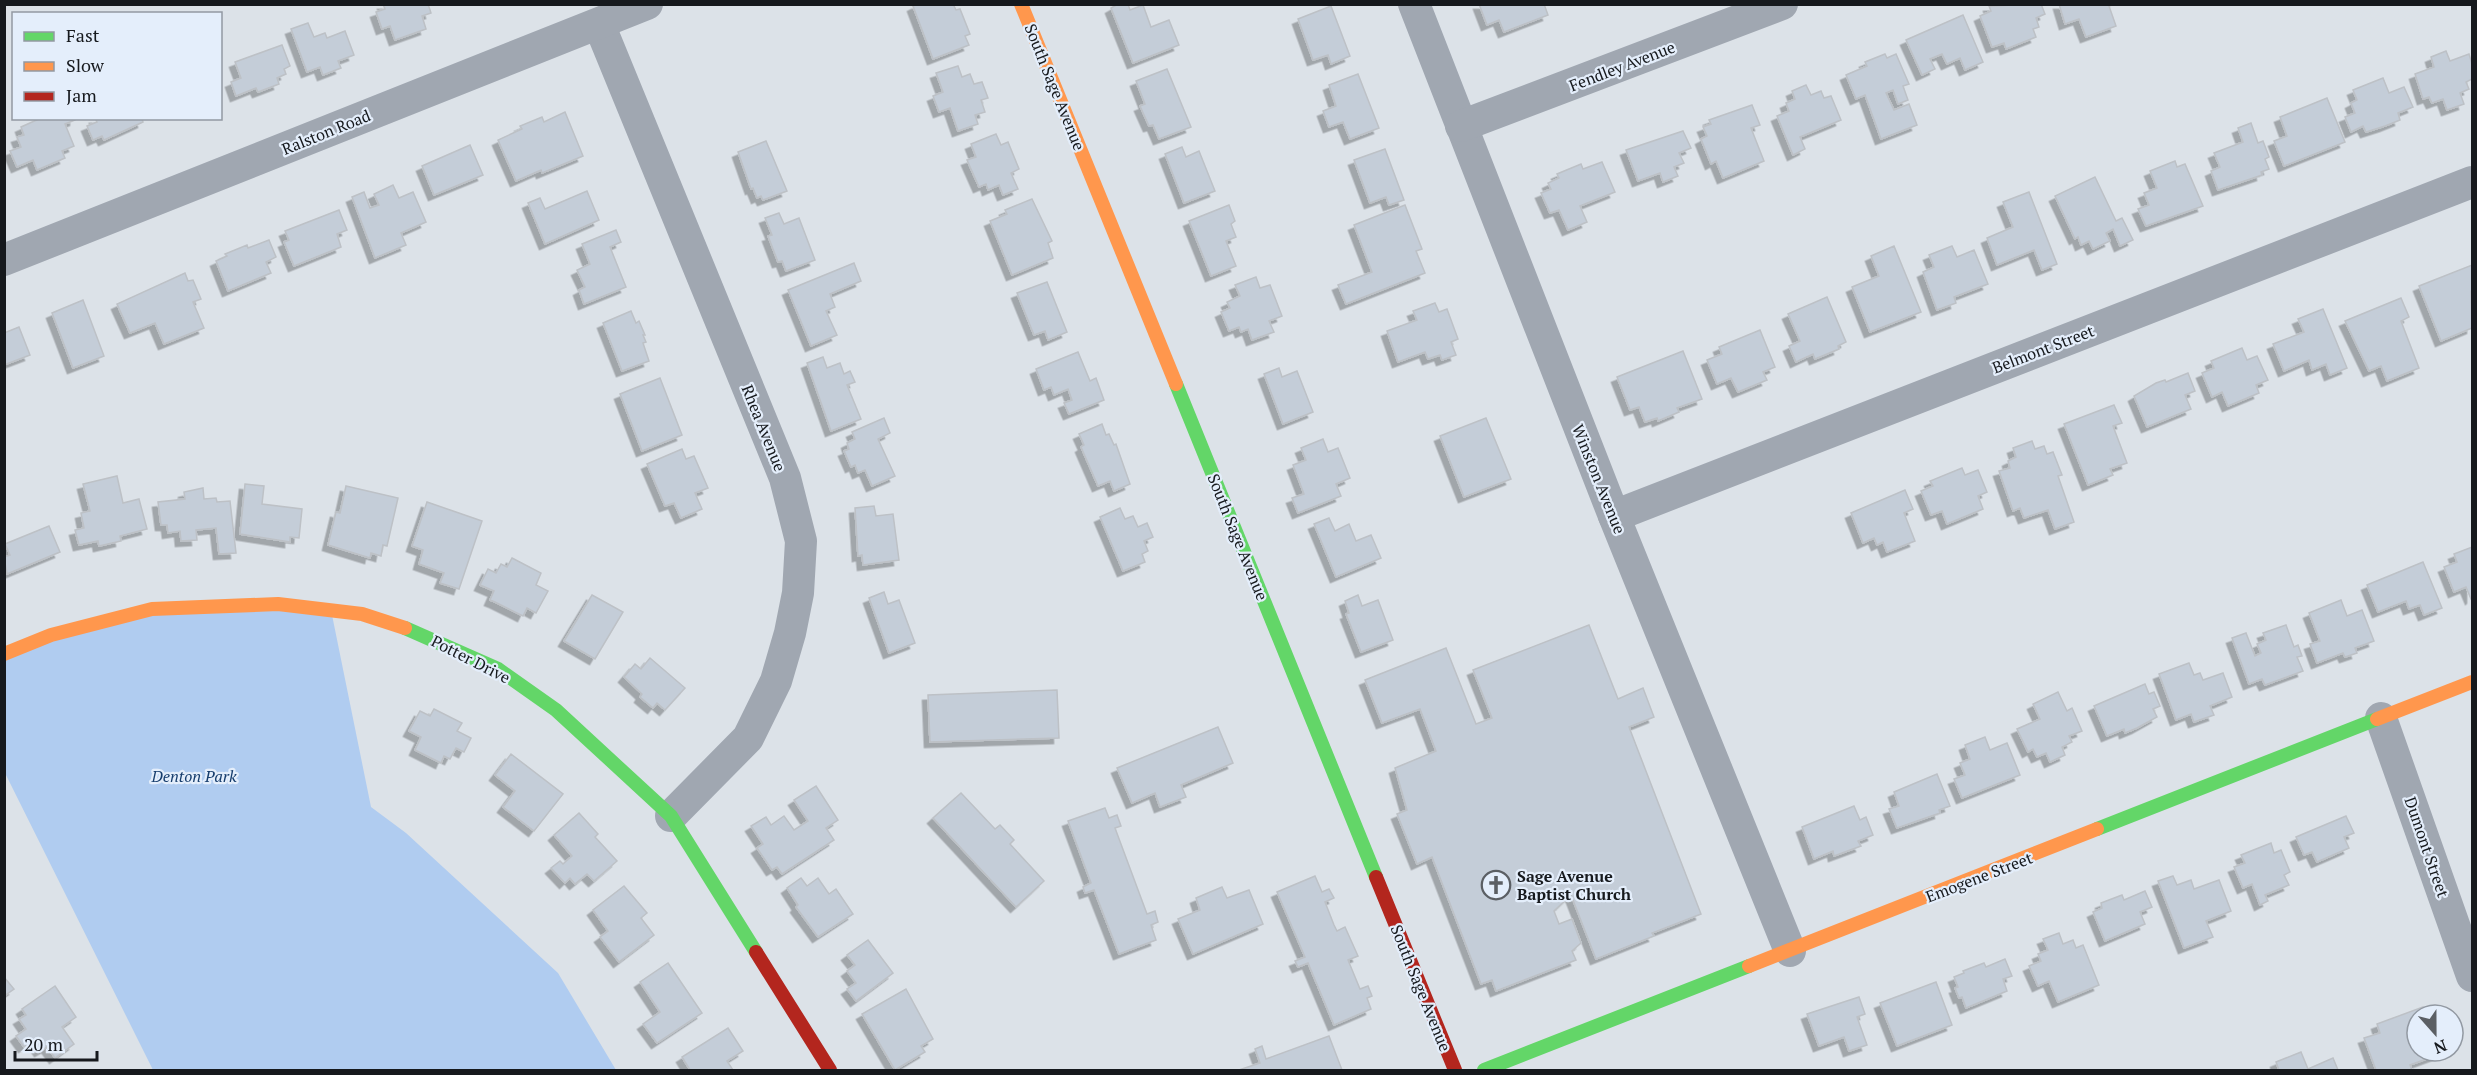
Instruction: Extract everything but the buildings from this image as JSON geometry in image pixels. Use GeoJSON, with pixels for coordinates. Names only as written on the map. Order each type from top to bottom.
{"type":"FeatureCollection","features":[{"type":"Feature","properties":{"kind":"street","name":"Ralston Road"},"geometry":{"type":"LineString","coordinates":[[4,260],[647,4]]}},
{"type":"Feature","properties":{"kind":"street","name":"South Sage Avenue"},"geometry":{"type":"LineString","coordinates":[[1021,4],[1455,1071]]}},
{"type":"Feature","properties":{"kind":"street","name":"Winston Avenue"},"geometry":{"type":"LineString","coordinates":[[1414,4],[1614,516],[1790,951]]}},
{"type":"Feature","properties":{"kind":"street","name":"Fendley Avenue"},"geometry":{"type":"LineString","coordinates":[[1461,126],[1782,4]]}},
{"type":"Feature","properties":{"kind":"street","name":"Rhea Avenue"},"geometry":{"type":"LineString","coordinates":[[599,24],[784,478],[801,541],[798,593],[790,633],[776,681],[748,738],[671,816]]}},
{"type":"Feature","properties":{"kind":"street","name":"Belmont Street"},"geometry":{"type":"LineString","coordinates":[[1614,516],[2472,182]]}},
{"type":"Feature","properties":{"kind":"street","name":"Potter Drive"},"geometry":{"type":"LineString","coordinates":[[4,654],[51,635],[152,609],[278,604],[362,614],[420,633],[498,669],[556,710],[671,816],[830,1071]]}},
{"type":"Feature","properties":{"kind":"street","name":"Emogene Street"},"geometry":{"type":"LineString","coordinates":[[1484,1071],[2472,682]]}},
{"type":"Feature","properties":{"kind":"street","name":"Dumont Street"},"geometry":{"type":"LineString","coordinates":[[2381,718],[2472,976]]}},
{"type":"Feature","properties":{"kind":"green space","name":"Denton Park"},"geometry":{"type":"Polygon","coordinates":[[[152,609],[331,610],[371,807],[406,833],[558,973],[616,1070],[153,1070],[5,773],[5,654],[152,609]]]}},
{"type":"Feature","properties":{"kind":"traffic: fast"},"geometry":{"type":"LineString","coordinates":[[1176,384],[1376,877]]}},
{"type":"Feature","properties":{"kind":"traffic: fast"},"geometry":{"type":"LineString","coordinates":[[405,628],[498,669],[556,710],[671,816],[756,952]]}},
{"type":"Feature","properties":{"kind":"traffic: fast"},"geometry":{"type":"LineString","coordinates":[[2097,829],[2377,719]]}},
{"type":"Feature","properties":{"kind":"traffic: fast"},"geometry":{"type":"LineString","coordinates":[[1484,1070],[1749,966]]}},
{"type":"Feature","properties":{"kind":"traffic: slow"},"geometry":{"type":"LineString","coordinates":[[1021,4],[1176,384]]}},
{"type":"Feature","properties":{"kind":"traffic: slow"},"geometry":{"type":"LineString","coordinates":[[4,654],[51,635],[152,609],[278,604],[362,614],[405,628]]}},
{"type":"Feature","properties":{"kind":"traffic: slow"},"geometry":{"type":"LineString","coordinates":[[2377,719],[2472,682]]}},
{"type":"Feature","properties":{"kind":"traffic: slow"},"geometry":{"type":"LineString","coordinates":[[1749,966],[2097,829]]}},
{"type":"Feature","properties":{"kind":"traffic: jam"},"geometry":{"type":"LineString","coordinates":[[1376,877],[1455,1070]]}},
{"type":"Feature","properties":{"kind":"traffic: jam"},"geometry":{"type":"LineString","coordinates":[[756,952],[830,1070]]}},
{"type":"Feature","properties":{"kind":"place","name":"Sage Avenue Baptist Church"},"geometry":{"type":"Point","coordinates":[1496,885]}}]}
